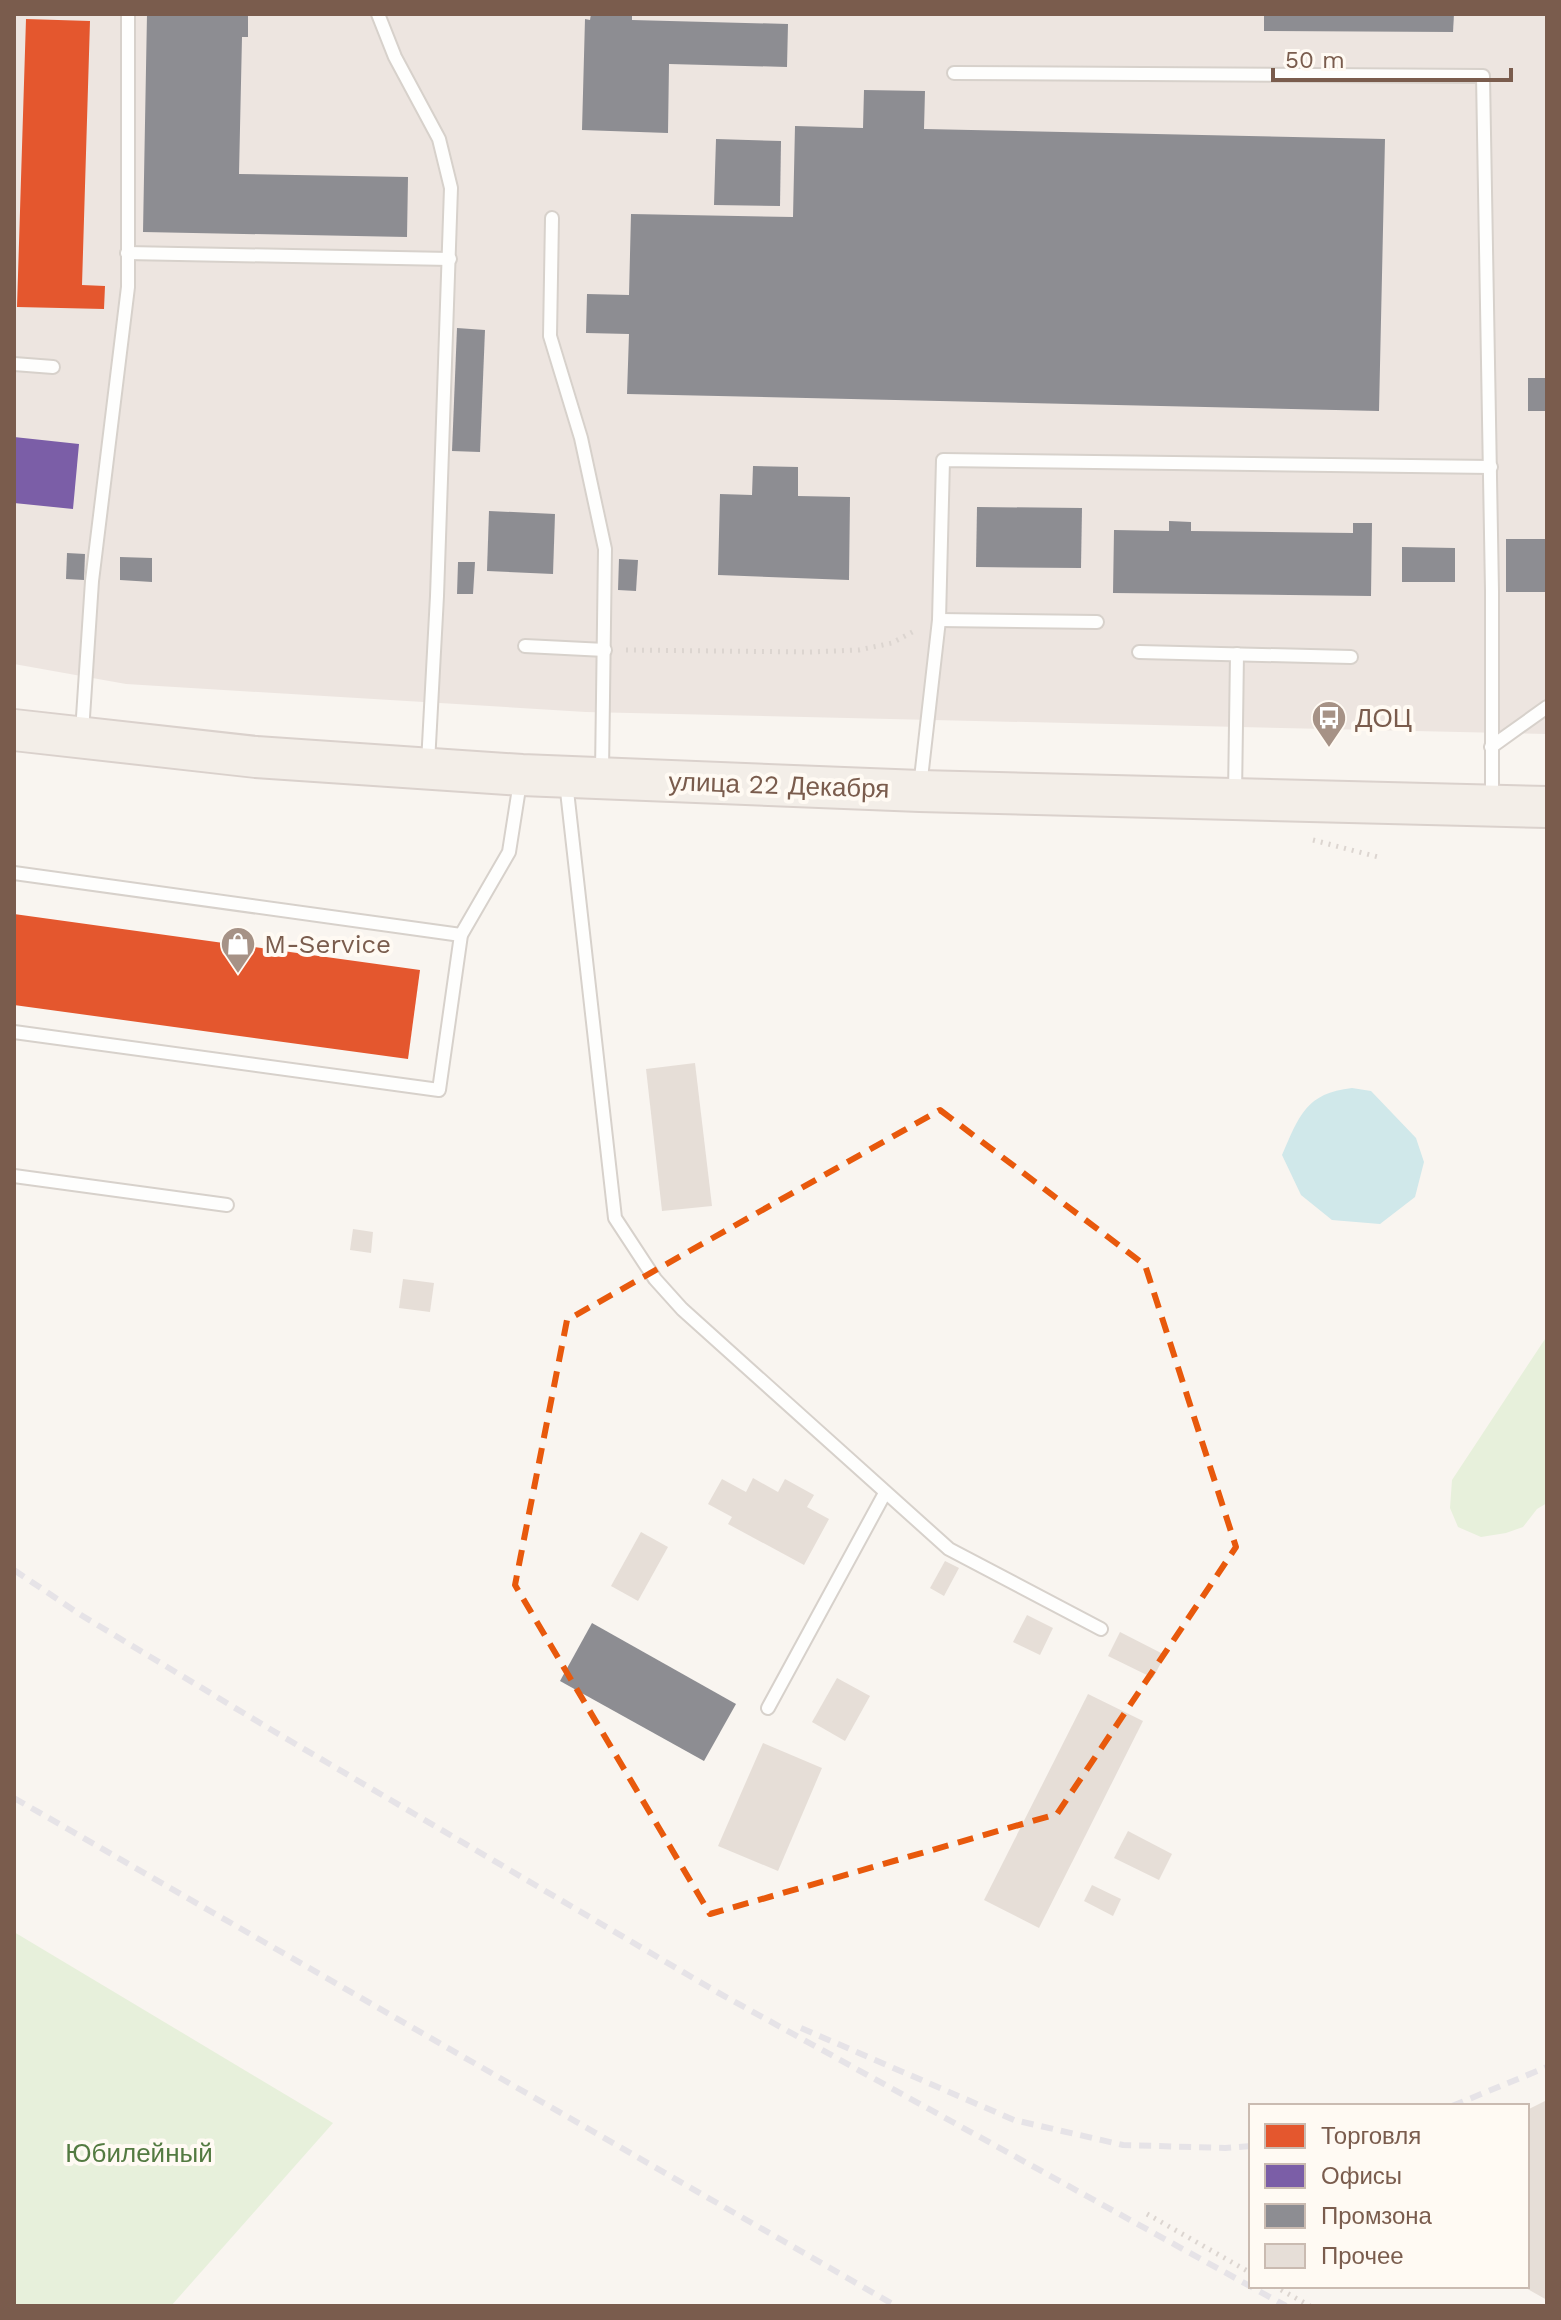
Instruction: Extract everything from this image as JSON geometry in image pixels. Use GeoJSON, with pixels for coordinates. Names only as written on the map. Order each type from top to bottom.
{"type":"FeatureCollection","features":[{"type":"Feature","properties":{"kind":"main road","name":"улица 22 Декабря"},"geometry":{"type":"LineString","coordinates":[[14,730],[256,757],[522,775],[920,791],[1547,807]]}},
{"type":"Feature","properties":{"kind":"lane"},"geometry":{"type":"LineString","coordinates":[[81,739],[92,581],[128,287],[128,14]]}},
{"type":"Feature","properties":{"kind":"lane"},"geometry":{"type":"LineString","coordinates":[[378,14],[395,57],[439,139],[451,188],[437,596],[427,770]]}},
{"type":"Feature","properties":{"kind":"lane"},"geometry":{"type":"LineString","coordinates":[[954,73],[1483,76],[1491,467],[1492,805]]}},
{"type":"Feature","properties":{"kind":"lane"},"geometry":{"type":"LineString","coordinates":[[552,218],[550,336],[581,438],[605,549],[605,650],[583,776],[615,1218],[655,1279],[682,1309],[949,1549],[1101,1629]]}},
{"type":"Feature","properties":{"kind":"lane"},"geometry":{"type":"LineString","coordinates":[[127,253],[450,259]]}},
{"type":"Feature","properties":{"kind":"lane"},"geometry":{"type":"LineString","coordinates":[[14,364],[53,367]]}},
{"type":"Feature","properties":{"kind":"lane"},"geometry":{"type":"LineString","coordinates":[[920,791],[939,620],[943,460],[1491,467]]}},
{"type":"Feature","properties":{"kind":"lane"},"geometry":{"type":"LineString","coordinates":[[939,620],[1097,622]]}},
{"type":"Feature","properties":{"kind":"lane"},"geometry":{"type":"LineString","coordinates":[[525,646],[605,650]]}},
{"type":"Feature","properties":{"kind":"lane"},"geometry":{"type":"LineString","coordinates":[[1139,652],[1351,657]]}},
{"type":"Feature","properties":{"kind":"lane"},"geometry":{"type":"LineString","coordinates":[[1235,800],[1237,654]]}},
{"type":"Feature","properties":{"kind":"lane"},"geometry":{"type":"LineString","coordinates":[[1491,747],[1547,707]]}},
{"type":"Feature","properties":{"kind":"lane"},"geometry":{"type":"LineString","coordinates":[[14,1032],[439,1090],[461,935],[509,852],[522,775]]}},
{"type":"Feature","properties":{"kind":"lane"},"geometry":{"type":"LineString","coordinates":[[14,873],[461,935]]}},
{"type":"Feature","properties":{"kind":"lane"},"geometry":{"type":"LineString","coordinates":[[14,1176],[227,1205]]}},
{"type":"Feature","properties":{"kind":"lane"},"geometry":{"type":"LineString","coordinates":[[768,1708],[885,1493]]}},
{"type":"Feature","properties":{"kind":"path"},"geometry":{"type":"LineString","coordinates":[[605,650],[859,650],[892,643],[939,620]]}},
{"type":"Feature","properties":{"kind":"path"},"geometry":{"type":"LineString","coordinates":[[1147,2214],[1249,2272]]}},
{"type":"Feature","properties":{"kind":"path"},"geometry":{"type":"LineString","coordinates":[[1278,2288],[1310,2306]]}},
{"type":"Feature","properties":{"kind":"highlighted area"},"geometry":{"type":"Polygon","coordinates":[[[940,1110],[1145,1265],[1236,1547],[1057,1814],[710,1914],[515,1585],[567,1320],[940,1110]]]}},
{"type":"Feature","properties":{"kind":"shaded area"},"geometry":{"type":"Polygon","coordinates":[[[14,14],[1547,14],[1547,734],[586,712],[126,684],[14,664],[14,14]]]}},
{"type":"Feature","properties":{"kind":"green space"},"geometry":{"type":"Polygon","coordinates":[[[1547,1336],[1547,1503],[1537,1509],[1523,1527],[1481,1537],[1458,1527],[1450,1508],[1452,1480],[1547,1336]]]}},
{"type":"Feature","properties":{"kind":"green space","name":"Юбилейный"},"geometry":{"type":"Polygon","coordinates":[[[14,1932],[333,2123],[171,2306],[14,2306],[14,1932]]]}},
{"type":"Feature","properties":{"kind":"water"},"geometry":{"type":"Polygon","coordinates":[[[1352,1088],[1371,1091],[1416,1138],[1424,1162],[1415,1197],[1380,1224],[1332,1220],[1301,1195],[1282,1155],[1299,1118],[1314,1101],[1324,1095],[1352,1088]]]}},
{"type":"Feature","properties":{"kind":"building: Торговля"},"geometry":{"type":"Polygon","coordinates":[[[26,19],[90,21],[82,285],[105,286],[104,309],[17,307],[26,19]]]}},
{"type":"Feature","properties":{"kind":"building: Торговля"},"geometry":{"type":"Polygon","coordinates":[[[14,914],[420,970],[408,1059],[14,1005],[14,914]]]}},
{"type":"Feature","properties":{"kind":"building: Офисы"},"geometry":{"type":"Polygon","coordinates":[[[14,437],[79,444],[73,509],[14,503],[14,437]]]}},
{"type":"Feature","properties":{"kind":"building: Промзона"},"geometry":{"type":"Polygon","coordinates":[[[147,14],[248,14],[248,37],[242,37],[239,174],[408,177],[407,237],[143,232],[147,14]]]}},
{"type":"Feature","properties":{"kind":"building: Промзона"},"geometry":{"type":"Polygon","coordinates":[[[591,14],[632,14],[632,20],[788,24],[787,67],[669,64],[668,133],[582,130],[585,19],[590,20],[591,14]]]}},
{"type":"Feature","properties":{"kind":"building: Промзона"},"geometry":{"type":"Polygon","coordinates":[[[1264,14],[1454,14],[1453,32],[1264,31],[1264,14]]]}},
{"type":"Feature","properties":{"kind":"building: Промзона"},"geometry":{"type":"Polygon","coordinates":[[[864,90],[925,91],[924,129],[1385,139],[1379,411],[627,394],[629,334],[586,333],[587,294],[629,295],[631,214],[793,217],[795,126],[863,128],[864,90]]]}},
{"type":"Feature","properties":{"kind":"building: Промзона"},"geometry":{"type":"Polygon","coordinates":[[[716,139],[781,141],[780,206],[714,205],[716,139]]]}},
{"type":"Feature","properties":{"kind":"building: Промзона"},"geometry":{"type":"Polygon","coordinates":[[[457,328],[485,330],[480,452],[452,451],[457,328]]]}},
{"type":"Feature","properties":{"kind":"building: Промзона"},"geometry":{"type":"Polygon","coordinates":[[[1528,378],[1547,378],[1547,411],[1528,411],[1528,378]]]}},
{"type":"Feature","properties":{"kind":"building: Промзона"},"geometry":{"type":"Polygon","coordinates":[[[753,466],[798,467],[798,496],[850,497],[849,580],[718,575],[720,494],[752,495],[753,466]]]}},
{"type":"Feature","properties":{"kind":"building: Промзона"},"geometry":{"type":"Polygon","coordinates":[[[977,507],[1082,508],[1081,568],[976,567],[977,507]]]}},
{"type":"Feature","properties":{"kind":"building: Промзона"},"geometry":{"type":"Polygon","coordinates":[[[489,511],[555,514],[553,574],[487,571],[489,511]]]}},
{"type":"Feature","properties":{"kind":"building: Промзона"},"geometry":{"type":"Polygon","coordinates":[[[1169,521],[1191,522],[1191,531],[1353,533],[1353,523],[1372,523],[1371,596],[1113,593],[1114,530],[1169,531],[1169,521]]]}},
{"type":"Feature","properties":{"kind":"building: Промзона"},"geometry":{"type":"Polygon","coordinates":[[[1506,539],[1547,539],[1547,592],[1506,592],[1506,539]]]}},
{"type":"Feature","properties":{"kind":"building: Промзона"},"geometry":{"type":"Polygon","coordinates":[[[1402,547],[1455,548],[1455,582],[1402,582],[1402,547]]]}},
{"type":"Feature","properties":{"kind":"building: Промзона"},"geometry":{"type":"Polygon","coordinates":[[[67,553],[85,554],[84,580],[66,579],[67,553]]]}},
{"type":"Feature","properties":{"kind":"building: Промзона"},"geometry":{"type":"Polygon","coordinates":[[[120,557],[152,558],[152,582],[120,580],[120,557]]]}},
{"type":"Feature","properties":{"kind":"building: Промзона"},"geometry":{"type":"Polygon","coordinates":[[[619,559],[638,560],[636,591],[618,590],[619,559]]]}},
{"type":"Feature","properties":{"kind":"building: Промзона"},"geometry":{"type":"Polygon","coordinates":[[[458,562],[475,562],[473,594],[457,594],[458,562]]]}},
{"type":"Feature","properties":{"kind":"building: Промзона"},"geometry":{"type":"Polygon","coordinates":[[[592,1623],[736,1704],[704,1761],[560,1681],[592,1623]]]}},
{"type":"Feature","properties":{"kind":"building: Прочее"},"geometry":{"type":"Polygon","coordinates":[[[695,1063],[712,1206],[662,1211],[646,1069],[695,1063]]]}},
{"type":"Feature","properties":{"kind":"building: Прочее"},"geometry":{"type":"Polygon","coordinates":[[[353,1229],[373,1232],[371,1253],[350,1250],[353,1229]]]}},
{"type":"Feature","properties":{"kind":"building: Прочее"},"geometry":{"type":"Polygon","coordinates":[[[403,1279],[434,1283],[430,1312],[399,1308],[403,1279]]]}},
{"type":"Feature","properties":{"kind":"building: Прочее"},"geometry":{"type":"Polygon","coordinates":[[[753,1478],[778,1492],[785,1479],[814,1495],[807,1507],[829,1519],[804,1565],[728,1524],[732,1517],[708,1504],[722,1479],[746,1492],[753,1478]]]}},
{"type":"Feature","properties":{"kind":"building: Прочее"},"geometry":{"type":"Polygon","coordinates":[[[641,1532],[668,1547],[638,1601],[611,1586],[641,1532]]]}},
{"type":"Feature","properties":{"kind":"building: Прочее"},"geometry":{"type":"Polygon","coordinates":[[[945,1561],[959,1568],[944,1596],[930,1588],[945,1561]]]}},
{"type":"Feature","properties":{"kind":"building: Прочее"},"geometry":{"type":"Polygon","coordinates":[[[1027,1615],[1053,1628],[1040,1655],[1013,1642],[1027,1615]]]}},
{"type":"Feature","properties":{"kind":"building: Прочее"},"geometry":{"type":"Polygon","coordinates":[[[1120,1632],[1165,1655],[1153,1678],[1108,1656],[1120,1632]]]}},
{"type":"Feature","properties":{"kind":"building: Прочее"},"geometry":{"type":"Polygon","coordinates":[[[837,1678],[870,1696],[845,1741],[812,1722],[837,1678]]]}},
{"type":"Feature","properties":{"kind":"building: Прочее"},"geometry":{"type":"Polygon","coordinates":[[[1088,1694],[1143,1721],[1039,1928],[984,1900],[1088,1694]]]}},
{"type":"Feature","properties":{"kind":"building: Прочее"},"geometry":{"type":"Polygon","coordinates":[[[763,1743],[822,1768],[778,1871],[718,1846],[763,1743]]]}},
{"type":"Feature","properties":{"kind":"building: Прочее"},"geometry":{"type":"Polygon","coordinates":[[[1128,1831],[1172,1854],[1159,1880],[1114,1858],[1128,1831]]]}},
{"type":"Feature","properties":{"kind":"building: Прочее"},"geometry":{"type":"Polygon","coordinates":[[[1092,1885],[1121,1899],[1113,1916],[1084,1901],[1092,1885]]]}},
{"type":"Feature","properties":{"kind":"building: Прочее"},"geometry":{"type":"Polygon","coordinates":[[[1547,2100],[1547,2300],[1526,2288],[1529,2288],[1529,2109],[1547,2100]]]}},
{"type":"Feature","properties":{"kind":"railway"},"geometry":{"type":"LineString","coordinates":[[14,1570],[81,1615],[270,1729],[717,1992],[1249,2286]]}},
{"type":"Feature","properties":{"kind":"railway"},"geometry":{"type":"LineString","coordinates":[[14,1798],[896,2306]]}},
{"type":"Feature","properties":{"kind":"railway"},"geometry":{"type":"LineString","coordinates":[[801,2028],[1014,2120],[1123,2145],[1249,2146]]}},
{"type":"Feature","properties":{"kind":"railway"},"geometry":{"type":"LineString","coordinates":[[1457,2104],[1547,2067]]}},
{"type":"Feature","properties":{"kind":"railway"},"geometry":{"type":"LineString","coordinates":[[1253,2288],[1286,2306]]}},
{"type":"Feature","properties":{"kind":"place","name":"ДОЦ"},"geometry":{"type":"Point","coordinates":[1329,749]}},
{"type":"Feature","properties":{"kind":"place","name":"M-Service"},"geometry":{"type":"Point","coordinates":[238,975]}}]}
